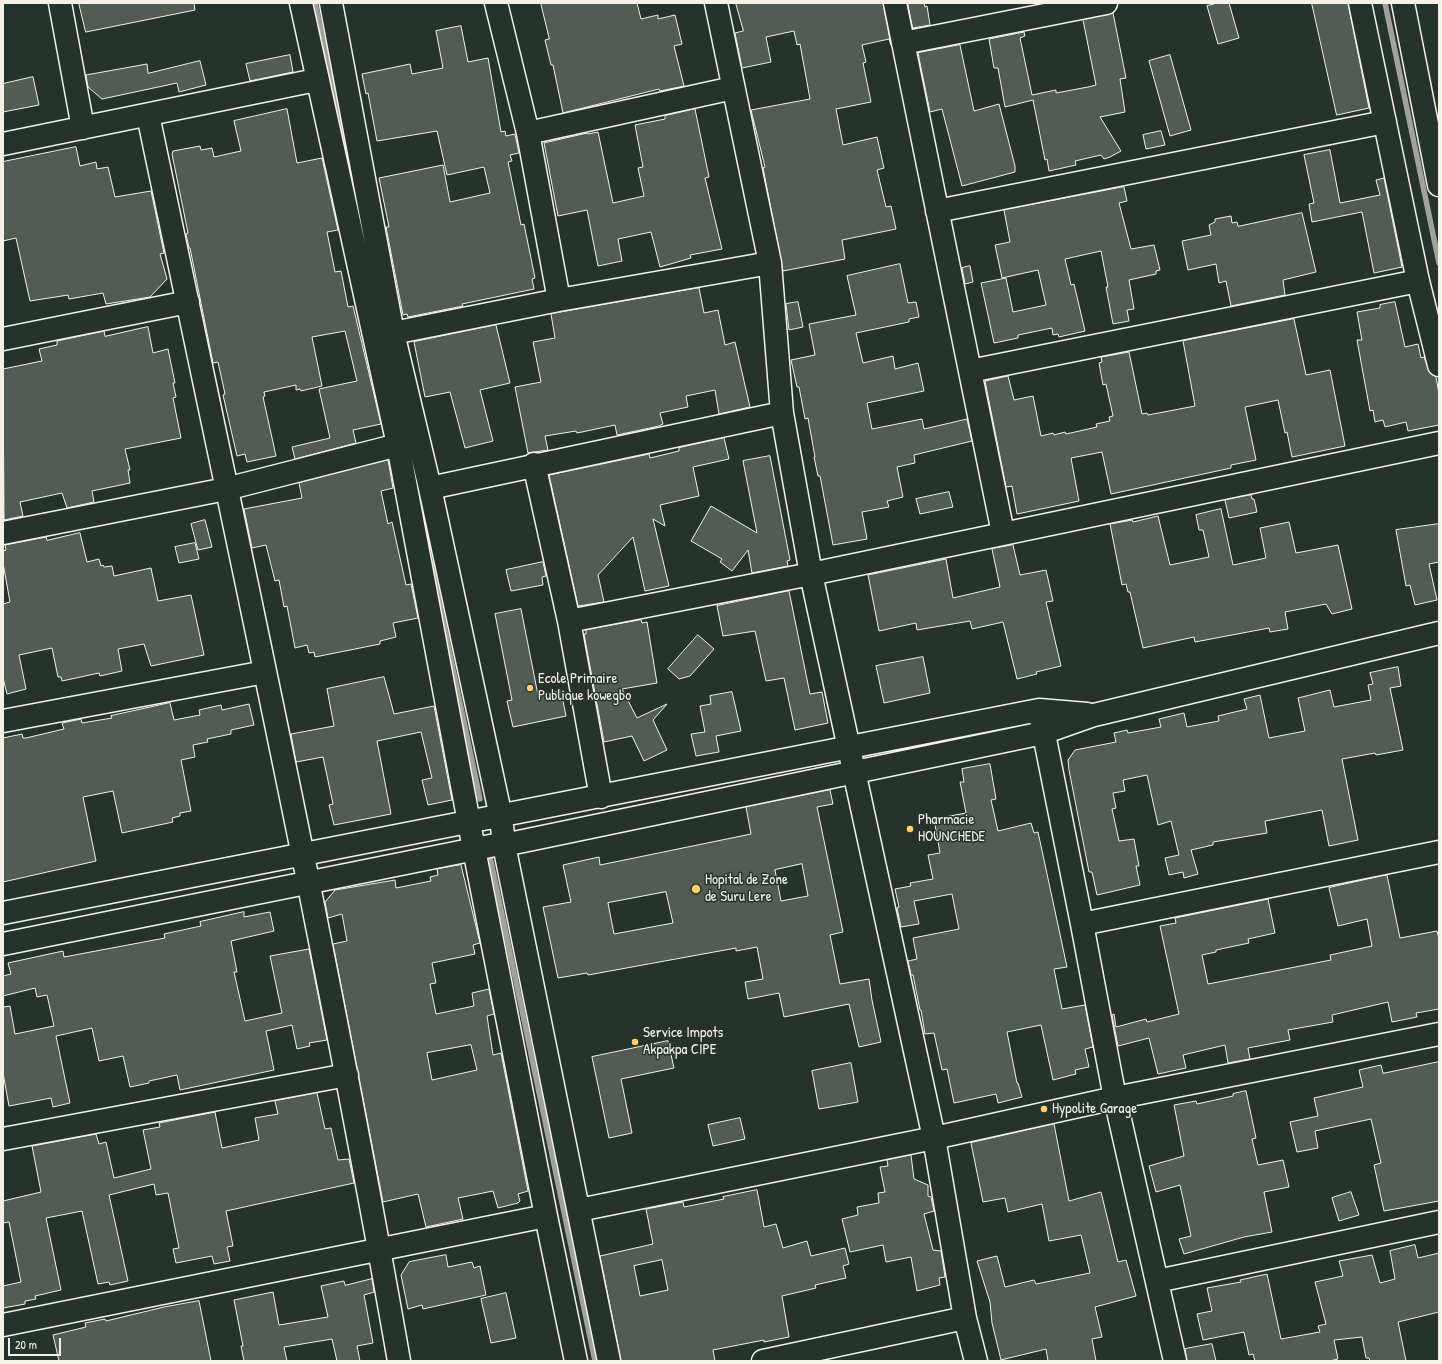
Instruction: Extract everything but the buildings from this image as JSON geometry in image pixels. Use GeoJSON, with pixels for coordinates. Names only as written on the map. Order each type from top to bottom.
{"type":"FeatureCollection","features":[{"type":"Feature","properties":{"kind":"street"},"geometry":{"type":"LineString","coordinates":[[60,3],[83,128]]}},
{"type":"Feature","properties":{"kind":"street"},"geometry":{"type":"LineString","coordinates":[[301,3],[316,80],[398,445],[474,849],[576,1361]]}},
{"type":"Feature","properties":{"kind":"street"},"geometry":{"type":"LineString","coordinates":[[331,3],[393,333],[430,488],[501,817],[504,845],[580,1210],[609,1361]]}},
{"type":"Feature","properties":{"kind":"street"},"geometry":{"type":"LineString","coordinates":[[496,3],[528,133],[559,300]]}},
{"type":"Feature","properties":{"kind":"street"},"geometry":{"type":"LineString","coordinates":[[716,3],[770,263],[782,413],[811,574],[934,1138],[965,1318],[976,1361]]}},
{"type":"Feature","properties":{"kind":"street"},"geometry":{"type":"LineString","coordinates":[[895,3],[1004,533]]}},
{"type":"Feature","properties":{"kind":"street"},"geometry":{"type":"LineString","coordinates":[[903,43],[1106,3]]}},
{"type":"Feature","properties":{"kind":"street"},"geometry":{"type":"LineString","coordinates":[[1360,3],[1418,281],[1439,365]]}},
{"type":"Feature","properties":{"kind":"street"},"geometry":{"type":"LineString","coordinates":[[1403,3],[1439,186]]}},
{"type":"Feature","properties":{"kind":"street"},"geometry":{"type":"LineString","coordinates":[[3,144],[316,80]]}},
{"type":"Feature","properties":{"kind":"street"},"geometry":{"type":"LineString","coordinates":[[528,133],[733,88]]}},
{"type":"Feature","properties":{"kind":"street"},"geometry":{"type":"LineString","coordinates":[[148,115],[303,855],[347,1075],[380,1249],[399,1361]]}},
{"type":"Feature","properties":{"kind":"street"},"geometry":{"type":"LineString","coordinates":[[937,211],[1385,122]]}},
{"type":"Feature","properties":{"kind":"street"},"geometry":{"type":"LineString","coordinates":[[393,333],[559,300],[770,263]]}},
{"type":"Feature","properties":{"kind":"street"},"geometry":{"type":"LineString","coordinates":[[970,371],[1418,281]]}},
{"type":"Feature","properties":{"kind":"street"},"geometry":{"type":"LineString","coordinates":[[3,339],[188,302]]}},
{"type":"Feature","properties":{"kind":"street"},"geometry":{"type":"LineString","coordinates":[[430,488],[534,464],[782,413]]}},
{"type":"Feature","properties":{"kind":"street"},"geometry":{"type":"LineString","coordinates":[[569,621],[811,574],[1439,444]]}},
{"type":"Feature","properties":{"kind":"street"},"geometry":{"type":"LineString","coordinates":[[3,532],[226,489],[398,445]]}},
{"type":"Feature","properties":{"kind":"street"},"geometry":{"type":"LineString","coordinates":[[534,464],[569,621],[601,797]]}},
{"type":"Feature","properties":{"kind":"street"},"geometry":{"type":"LineString","coordinates":[[3,944],[474,849],[500,844],[504,845],[1043,734],[1094,715],[1439,633]]}},
{"type":"Feature","properties":{"kind":"street"},"geometry":{"type":"LineString","coordinates":[[3,721],[265,672]]}},
{"type":"Feature","properties":{"kind":"street"},"geometry":{"type":"LineString","coordinates":[[1039,710],[1115,1098],[1175,1361]]}},
{"type":"Feature","properties":{"kind":"street"},"geometry":{"type":"LineString","coordinates":[[3,913],[850,749],[1039,710],[1094,715]]}},
{"type":"Feature","properties":{"kind":"street"},"geometry":{"type":"LineString","coordinates":[[1082,924],[1439,852]]}},
{"type":"Feature","properties":{"kind":"street"},"geometry":{"type":"LineString","coordinates":[[580,1210],[934,1138],[1115,1098],[1439,1034]]}},
{"type":"Feature","properties":{"kind":"street"},"geometry":{"type":"LineString","coordinates":[[3,1139],[347,1075]]}},
{"type":"Feature","properties":{"kind":"street"},"geometry":{"type":"LineString","coordinates":[[3,1325],[546,1216]]}},
{"type":"Feature","properties":{"kind":"street"},"geometry":{"type":"LineString","coordinates":[[1157,1281],[1439,1222]]}},
{"type":"Feature","properties":{"kind":"street"},"geometry":{"type":"LineString","coordinates":[[763,1361],[965,1318]]}},
{"type":"Feature","properties":{"kind":"waterway"},"geometry":{"type":"LineString","coordinates":[[315,3],[359,216]]}},
{"type":"Feature","properties":{"kind":"waterway"},"geometry":{"type":"LineString","coordinates":[[1385,3],[1439,263]]}},
{"type":"Feature","properties":{"kind":"waterway"},"geometry":{"type":"LineString","coordinates":[[431,563],[480,799]]}},
{"type":"Feature","properties":{"kind":"waterway"},"geometry":{"type":"LineString","coordinates":[[489,852],[595,1361]]}},
{"type":"Feature","properties":{"kind":"place","name":"Ecole Primaire Publique kowegbo"},"geometry":{"type":"Point","coordinates":[530,688]}},
{"type":"Feature","properties":{"kind":"place","name":"Pharmacie HOUNCHEDE"},"geometry":{"type":"Point","coordinates":[910,829]}},
{"type":"Feature","properties":{"kind":"place","name":"Hopital de Zone de Suru Lere"},"geometry":{"type":"Point","coordinates":[696,889]}},
{"type":"Feature","properties":{"kind":"place","name":"Service Impots Akpakpa CIPE"},"geometry":{"type":"Point","coordinates":[635,1042]}},
{"type":"Feature","properties":{"kind":"place","name":"Hypolite Garage"},"geometry":{"type":"Point","coordinates":[1044,1109]}}]}
